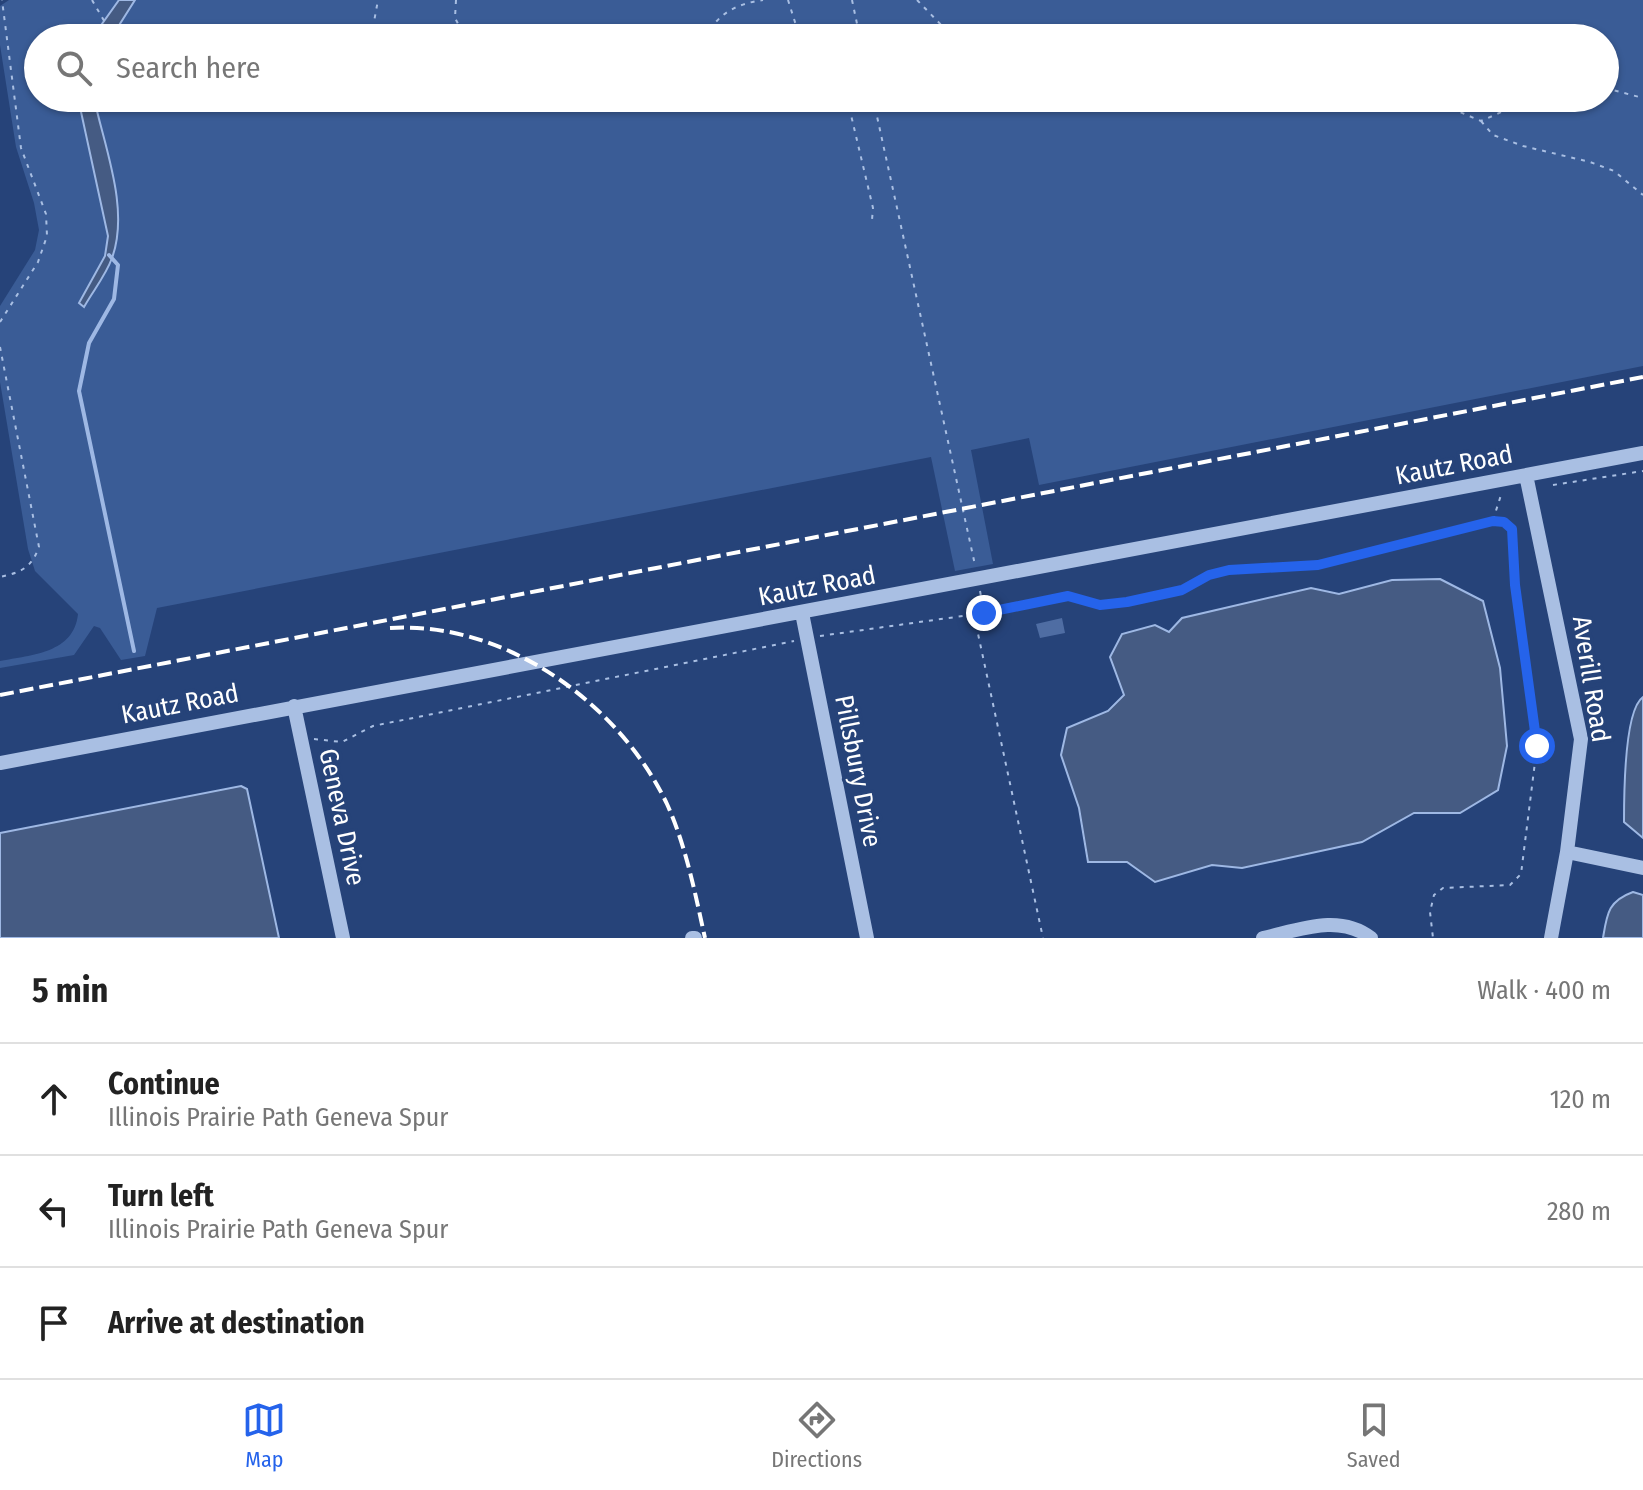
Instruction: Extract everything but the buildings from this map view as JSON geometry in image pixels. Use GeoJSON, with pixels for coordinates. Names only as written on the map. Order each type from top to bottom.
{"type":"FeatureCollection","features":[{"type":"Feature","properties":{"kind":"street","name":"Kautz Road"},"geometry":{"type":"LineString","coordinates":[[0,763],[294,706],[1528,482],[1643,453]]}},
{"type":"Feature","properties":{"kind":"street","name":"Averill Road"},"geometry":{"type":"LineString","coordinates":[[1528,482],[1581,739],[1567,852],[1551,938]]}},
{"type":"Feature","properties":{"kind":"street","name":"Pillsbury Drive"},"geometry":{"type":"LineString","coordinates":[[802,613],[867,938]]}},
{"type":"Feature","properties":{"kind":"street","name":"Geneva Drive"},"geometry":{"type":"LineString","coordinates":[[294,706],[343,938]]}},
{"type":"Feature","properties":{"kind":"street"},"geometry":{"type":"LineString","coordinates":[[1567,852],[1643,868]]}},
{"type":"Feature","properties":{"kind":"street"},"geometry":{"type":"LineString","coordinates":[[1263,938],[1328,923],[1361,930],[1371,938]]}},
{"type":"Feature","properties":{"kind":"path"},"geometry":{"type":"LineString","coordinates":[[0,322],[38,262],[47,236],[46,214],[21,148],[2,0]]}},
{"type":"Feature","properties":{"kind":"path"},"geometry":{"type":"LineString","coordinates":[[92,0],[104,24]]}},
{"type":"Feature","properties":{"kind":"path"},"geometry":{"type":"LineString","coordinates":[[374,24],[378,0]]}},
{"type":"Feature","properties":{"kind":"path"},"geometry":{"type":"LineString","coordinates":[[456,0],[458,24]]}},
{"type":"Feature","properties":{"kind":"path"},"geometry":{"type":"LineString","coordinates":[[714,24],[728,10],[742,3],[763,0]]}},
{"type":"Feature","properties":{"kind":"path"},"geometry":{"type":"LineString","coordinates":[[788,0],[796,24]]}},
{"type":"Feature","properties":{"kind":"path"},"geometry":{"type":"LineString","coordinates":[[852,0],[857,24]]}},
{"type":"Feature","properties":{"kind":"path"},"geometry":{"type":"LineString","coordinates":[[917,0],[940,24]]}},
{"type":"Feature","properties":{"kind":"path"},"geometry":{"type":"LineString","coordinates":[[1619,92],[1643,98]]}},
{"type":"Feature","properties":{"kind":"path"},"geometry":{"type":"LineString","coordinates":[[850,112],[873,208],[872,220]]}},
{"type":"Feature","properties":{"kind":"path"},"geometry":{"type":"LineString","coordinates":[[876,112],[984,613]]}},
{"type":"Feature","properties":{"kind":"path"},"geometry":{"type":"LineString","coordinates":[[1460,112],[1481,121],[1493,135],[1614,171],[1643,195]]}},
{"type":"Feature","properties":{"kind":"path"},"geometry":{"type":"LineString","coordinates":[[1481,121],[1501,112]]}},
{"type":"Feature","properties":{"kind":"path"},"geometry":{"type":"LineString","coordinates":[[0,347],[39,547],[32,564],[20,573],[0,577]]}},
{"type":"Feature","properties":{"kind":"path"},"geometry":{"type":"LineString","coordinates":[[1528,482],[1643,471]]}},
{"type":"Feature","properties":{"kind":"path"},"geometry":{"type":"LineString","coordinates":[[1493,521],[1501,494]]}},
{"type":"Feature","properties":{"kind":"path"},"geometry":{"type":"LineString","coordinates":[[301,737],[342,742],[373,726],[807,638],[984,613],[1068,596],[1100,605],[1127,602],[1182,590],[1209,575],[1229,570],[1318,565],[1493,521],[1504,522],[1512,529],[1515,585],[1537,730],[1533,804],[1520,879],[1510,885],[1443,888],[1431,902],[1433,938]]}},
{"type":"Feature","properties":{"kind":"path"},"geometry":{"type":"LineString","coordinates":[[974,614],[1043,938]]}},
{"type":"Feature","properties":{"kind":"shaded area"},"geometry":{"type":"Polygon","coordinates":[[[9,0],[1643,0],[1643,366],[1039,485],[1029,438],[971,450],[993,564],[955,571],[931,457],[157,608],[145,656],[121,660],[100,628],[94,626],[74,655],[0,668],[0,661],[38,654],[60,644],[75,627],[78,614],[35,571],[28,549],[0,382],[0,306],[35,250],[39,230],[16,147],[0,45],[0,6],[9,0]]]}},
{"type":"Feature","properties":{"kind":"shaded area"},"geometry":{"type":"Polygon","coordinates":[[[119,0],[135,0],[120,24],[102,24],[119,0]]]}},
{"type":"Feature","properties":{"kind":"shaded area"},"geometry":{"type":"Polygon","coordinates":[[[81,112],[98,112],[114,178],[118,219],[112,258],[84,307],[79,303],[105,256],[108,236],[81,112]]]}},
{"type":"Feature","properties":{"kind":"shaded area"},"geometry":{"type":"Polygon","coordinates":[[[1440,579],[1483,601],[1500,668],[1507,746],[1498,790],[1460,813],[1414,813],[1362,842],[1242,868],[1212,865],[1155,882],[1127,862],[1088,862],[1079,808],[1061,755],[1067,728],[1108,711],[1124,695],[1110,657],[1122,634],[1155,625],[1169,632],[1182,618],[1311,588],[1339,594],[1392,580],[1440,579]]]}},
{"type":"Feature","properties":{"kind":"shaded area"},"geometry":{"type":"Polygon","coordinates":[[[1643,697],[1643,838],[1624,822],[1629,736],[1632,718],[1643,697]]]}},
{"type":"Feature","properties":{"kind":"shaded area"},"geometry":{"type":"Polygon","coordinates":[[[241,786],[247,789],[279,938],[0,938],[0,833],[241,786]]]}},
{"type":"Feature","properties":{"kind":"shaded area"},"geometry":{"type":"Polygon","coordinates":[[[1633,892],[1643,895],[1643,938],[1603,938],[1610,909],[1618,900],[1633,892]]]}},
{"type":"Feature","properties":{"kind":"waterway"},"geometry":{"type":"LineString","coordinates":[[109,255],[118,265],[114,299],[89,343],[79,391],[134,651]]}},
{"type":"Feature","properties":{"kind":"railway"},"geometry":{"type":"LineString","coordinates":[[0,695],[1643,377]]}},
{"type":"Feature","properties":{"kind":"railway"},"geometry":{"type":"LineString","coordinates":[[390,628],[433,629],[475,638],[516,654],[554,676],[589,702],[620,733],[646,767],[667,804],[685,853],[705,938]]}},
{"type":"Feature","properties":{"kind":"route"},"geometry":{"type":"LineString","coordinates":[[984,613],[1068,596],[1100,605],[1127,602],[1182,590],[1209,575],[1229,570],[1301,568],[1493,521],[1504,522],[1512,529],[1515,585],[1537,746]]}}]}
